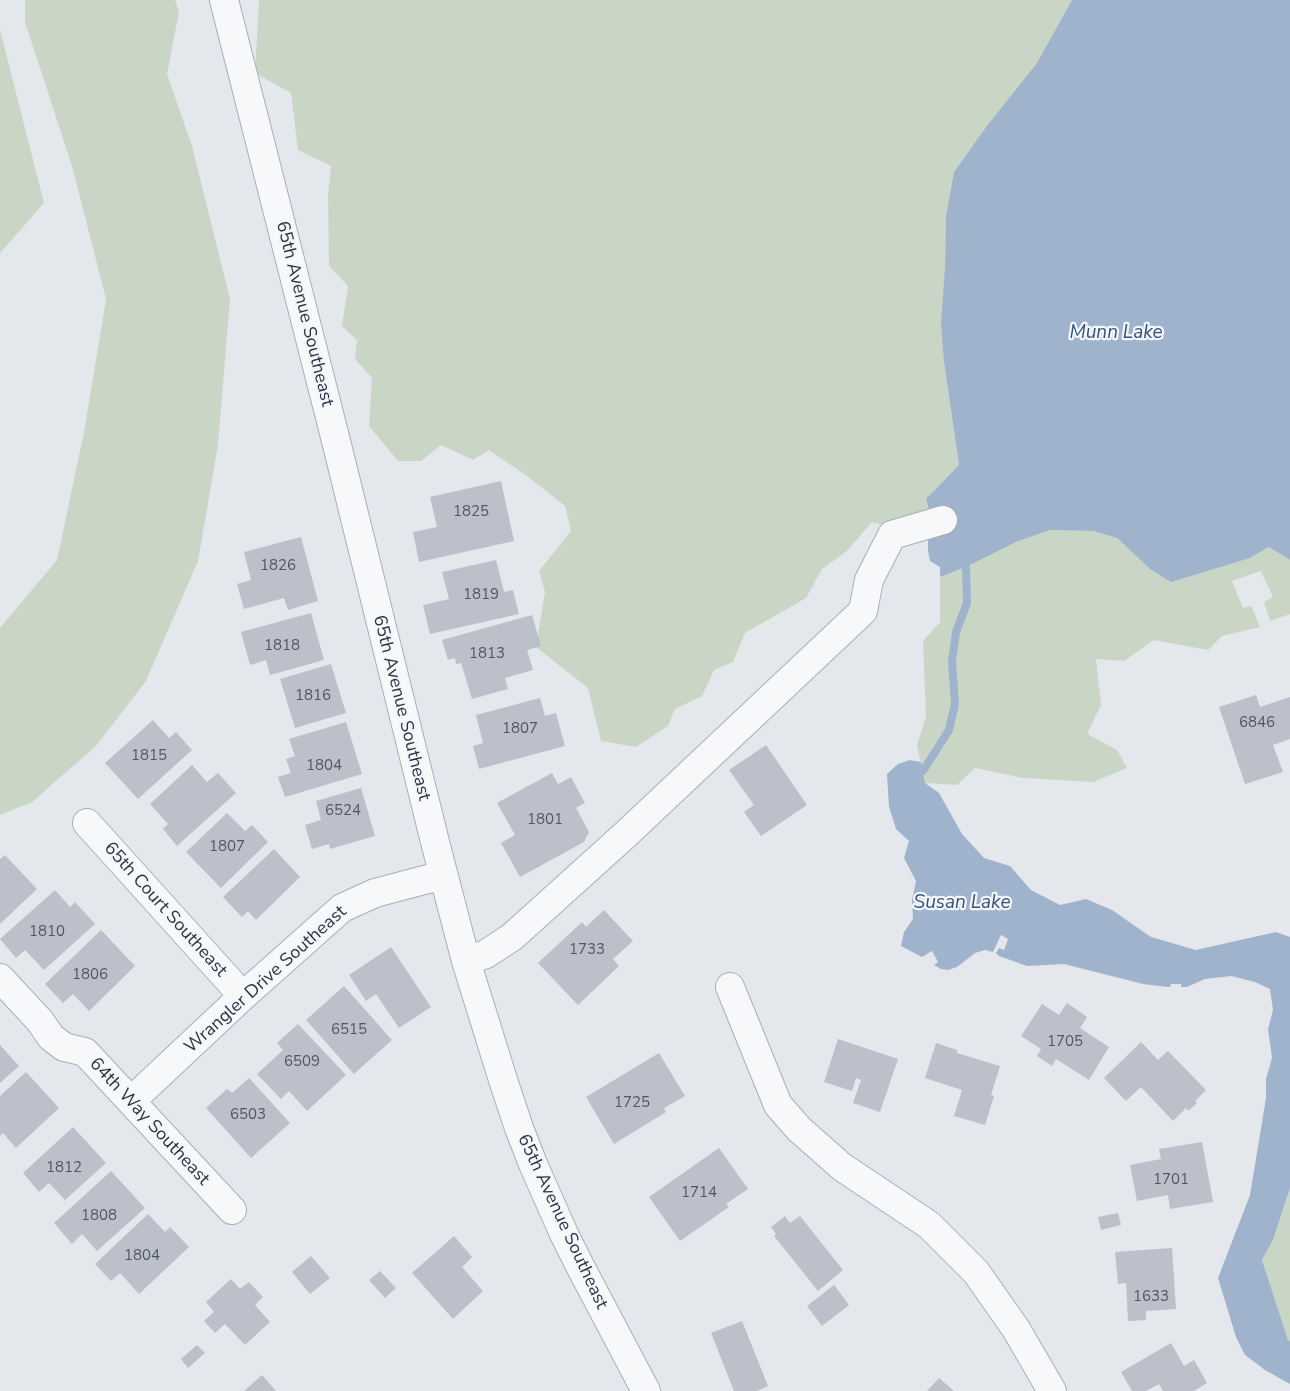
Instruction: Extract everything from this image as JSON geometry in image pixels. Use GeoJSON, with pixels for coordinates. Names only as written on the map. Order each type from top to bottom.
{"type":"FeatureCollection","features":[{"type":"Feature","properties":{"kind":"street","name":"65th Avenue Southeast"},"geometry":{"type":"LineString","coordinates":[[224,0],[466,961],[519,1128],[533,1164],[564,1234],[646,1391]]}},
{"type":"Feature","properties":{"kind":"street"},"geometry":{"type":"LineString","coordinates":[[466,961],[486,954],[512,937],[863,611],[869,580],[892,535],[943,520]]}},
{"type":"Feature","properties":{"kind":"street","name":"65th Court Southeast"},"geometry":{"type":"LineString","coordinates":[[87,823],[243,996]]}},
{"type":"Feature","properties":{"kind":"street","name":"Wrangler Drive Southeast"},"geometry":{"type":"LineString","coordinates":[[131,1101],[243,996],[342,908],[375,893],[443,875]]}},
{"type":"Feature","properties":{"kind":"street","name":"64th Way Southeast"},"geometry":{"type":"LineString","coordinates":[[0,978],[40,1021],[51,1037],[64,1047],[85,1052],[232,1210]]}},
{"type":"Feature","properties":{"kind":"street"},"geometry":{"type":"LineString","coordinates":[[730,987],[778,1105],[799,1130],[842,1167],[929,1225],[976,1272],[1016,1329],[1052,1391]]}},
{"type":"Feature","properties":{"kind":"green space"},"geometry":{"type":"Polygon","coordinates":[[[25,0],[175,0],[179,12],[167,74],[192,146],[230,299],[218,445],[198,561],[146,681],[96,746],[32,802],[0,815],[0,628],[57,560],[84,432],[106,299],[72,166],[25,22],[25,0]]]}},
{"type":"Feature","properties":{"kind":"green space"},"geometry":{"type":"Polygon","coordinates":[[[259,0],[1072,0],[1038,62],[986,127],[954,172],[946,216],[944,362],[959,465],[926,499],[929,512],[897,529],[872,522],[847,551],[822,569],[806,598],[745,633],[733,662],[714,670],[702,696],[675,709],[668,726],[636,747],[601,741],[588,688],[536,647],[545,592],[539,571],[571,531],[565,506],[527,476],[489,450],[473,460],[441,445],[421,461],[398,461],[369,426],[372,378],[355,359],[357,340],[342,326],[348,286],[329,266],[328,197],[331,166],[298,150],[291,93],[255,73],[259,0]]]}},
{"type":"Feature","properties":{"kind":"green space"},"geometry":{"type":"Polygon","coordinates":[[[0,30],[44,203],[0,253],[0,30]]]}},
{"type":"Feature","properties":{"kind":"green space"},"geometry":{"type":"Polygon","coordinates":[[[1050,530],[1093,531],[1117,538],[1150,569],[1225,565],[1250,558],[1269,547],[1290,560],[1290,614],[1270,621],[1264,602],[1273,597],[1261,571],[1232,581],[1243,608],[1251,606],[1260,627],[1222,636],[1208,650],[1154,640],[1124,661],[1096,659],[1101,705],[1087,734],[1117,750],[1127,768],[1093,782],[1023,778],[975,768],[957,785],[925,783],[917,745],[926,717],[923,641],[940,622],[940,577],[966,567],[1016,542],[1050,530]]]}},
{"type":"Feature","properties":{"kind":"green space"},"geometry":{"type":"Polygon","coordinates":[[[1290,1188],[1290,1341],[1288,1340],[1262,1260],[1273,1240],[1290,1188]]]}},
{"type":"Feature","properties":{"kind":"water","name":"Munn Lake"},"geometry":{"type":"Polygon","coordinates":[[[1072,0],[1290,0],[1290,560],[1269,547],[1250,558],[1171,582],[1150,569],[1117,538],[1093,531],[1050,530],[1016,542],[966,567],[940,577],[940,567],[930,561],[928,541],[935,532],[926,499],[959,465],[944,362],[941,324],[946,216],[954,172],[986,127],[1037,63],[1072,0]]]}},
{"type":"Feature","properties":{"kind":"water","name":"Susan Lake"},"geometry":{"type":"Polygon","coordinates":[[[910,760],[921,762],[925,783],[939,793],[962,834],[984,858],[1010,866],[1031,890],[1060,905],[1086,899],[1112,910],[1151,937],[1196,950],[1276,932],[1290,937],[1290,1188],[1273,1240],[1262,1260],[1288,1340],[1290,1341],[1290,1384],[1265,1370],[1245,1355],[1236,1337],[1218,1278],[1250,1195],[1266,1098],[1266,1079],[1272,1058],[1268,1029],[1273,1010],[1270,989],[1255,982],[1231,976],[1205,979],[1187,987],[1181,987],[1181,984],[1171,984],[1168,987],[1143,984],[1064,964],[1027,966],[999,956],[996,953],[999,948],[1004,950],[1008,939],[1001,935],[993,952],[985,950],[975,953],[957,967],[948,970],[934,965],[938,962],[932,951],[922,957],[901,946],[904,932],[913,919],[912,900],[916,881],[904,858],[909,841],[896,829],[889,807],[887,774],[898,764],[910,760]]]}},
{"type":"Feature","properties":{"kind":"building"},"geometry":{"type":"Polygon","coordinates":[[[501,481],[514,541],[419,562],[413,532],[437,527],[430,497],[501,481]]]}},
{"type":"Feature","properties":{"kind":"building"},"geometry":{"type":"Polygon","coordinates":[[[301,537],[318,601],[288,610],[284,598],[244,609],[237,584],[251,580],[244,552],[301,537]]]}},
{"type":"Feature","properties":{"kind":"building"},"geometry":{"type":"Polygon","coordinates":[[[496,560],[504,592],[513,590],[519,614],[430,634],[423,605],[449,599],[442,572],[496,560]]]}},
{"type":"Feature","properties":{"kind":"building"},"geometry":{"type":"Polygon","coordinates":[[[311,613],[324,660],[270,675],[266,660],[250,665],[241,632],[311,613]]]}},
{"type":"Feature","properties":{"kind":"building"},"geometry":{"type":"Polygon","coordinates":[[[532,615],[541,646],[527,650],[533,670],[505,678],[508,689],[472,699],[461,663],[456,664],[455,658],[448,660],[442,640],[532,615]]]}},
{"type":"Feature","properties":{"kind":"building"},"geometry":{"type":"Polygon","coordinates":[[[331,664],[346,713],[295,728],[280,679],[331,664]]]}},
{"type":"Feature","properties":{"kind":"building"},"geometry":{"type":"Polygon","coordinates":[[[1256,695],[1260,707],[1290,697],[1290,739],[1273,745],[1283,772],[1245,784],[1219,707],[1256,695]]]}},
{"type":"Feature","properties":{"kind":"building"},"geometry":{"type":"Polygon","coordinates":[[[540,698],[545,716],[556,713],[565,746],[479,769],[473,746],[483,743],[476,715],[540,698]]]}},
{"type":"Feature","properties":{"kind":"building"},"geometry":{"type":"Polygon","coordinates":[[[153,720],[169,738],[176,732],[192,750],[138,799],[105,763],[153,720]]]}},
{"type":"Feature","properties":{"kind":"building"},"geometry":{"type":"Polygon","coordinates":[[[346,722],[362,774],[285,797],[278,777],[291,773],[286,759],[295,756],[289,739],[346,722]]]}},
{"type":"Feature","properties":{"kind":"building"},"geometry":{"type":"Polygon","coordinates":[[[766,745],[807,805],[761,836],[744,812],[754,805],[729,770],[766,745]]]}},
{"type":"Feature","properties":{"kind":"building"},"geometry":{"type":"Polygon","coordinates":[[[192,765],[207,782],[218,773],[236,793],[177,846],[163,829],[168,824],[150,804],[192,765]]]}},
{"type":"Feature","properties":{"kind":"building"},"geometry":{"type":"Polygon","coordinates":[[[552,773],[558,784],[571,777],[585,803],[576,808],[589,832],[584,842],[520,877],[501,843],[515,835],[497,803],[552,773]]]}},
{"type":"Feature","properties":{"kind":"building"},"geometry":{"type":"Polygon","coordinates":[[[361,788],[375,836],[330,849],[329,844],[312,849],[305,825],[321,820],[316,801],[361,788]]]}},
{"type":"Feature","properties":{"kind":"building"},"geometry":{"type":"Polygon","coordinates":[[[227,813],[245,831],[252,825],[268,842],[221,888],[186,852],[227,813]]]}},
{"type":"Feature","properties":{"kind":"building"},"geometry":{"type":"Polygon","coordinates":[[[274,849],[300,877],[256,920],[248,911],[242,917],[223,897],[274,849]]]}},
{"type":"Feature","properties":{"kind":"building"},"geometry":{"type":"Polygon","coordinates":[[[5,855],[37,889],[0,924],[0,859],[5,855]]]}},
{"type":"Feature","properties":{"kind":"building"},"geometry":{"type":"Polygon","coordinates":[[[55,890],[70,907],[75,902],[95,924],[44,970],[25,950],[16,958],[0,939],[55,890]]]}},
{"type":"Feature","properties":{"kind":"building"},"geometry":{"type":"Polygon","coordinates":[[[604,910],[633,941],[613,959],[619,966],[578,1005],[538,963],[582,922],[586,927],[604,910]]]}},
{"type":"Feature","properties":{"kind":"building"},"geometry":{"type":"Polygon","coordinates":[[[101,930],[135,966],[89,1011],[73,994],[63,1003],[45,984],[101,930]]]}},
{"type":"Feature","properties":{"kind":"building"},"geometry":{"type":"Polygon","coordinates":[[[391,947],[431,1007],[399,1028],[376,994],[366,1001],[349,975],[391,947]]]}},
{"type":"Feature","properties":{"kind":"building"},"geometry":{"type":"Polygon","coordinates":[[[344,986],[392,1040],[354,1074],[306,1020],[344,986]]]}},
{"type":"Feature","properties":{"kind":"building"},"geometry":{"type":"Polygon","coordinates":[[[1067,1003],[1087,1017],[1080,1028],[1109,1047],[1089,1080],[1056,1059],[1052,1066],[1037,1056],[1041,1049],[1021,1036],[1042,1004],[1059,1015],[1067,1003]]]}},
{"type":"Feature","properties":{"kind":"building"},"geometry":{"type":"Polygon","coordinates":[[[298,1024],[346,1075],[307,1111],[289,1091],[281,1099],[257,1074],[283,1050],[277,1043],[298,1024]]]}},
{"type":"Feature","properties":{"kind":"building"},"geometry":{"type":"Polygon","coordinates":[[[838,1039],[898,1059],[880,1112],[853,1103],[861,1080],[856,1078],[852,1091],[824,1082],[838,1039]]]}},
{"type":"Feature","properties":{"kind":"building"},"geometry":{"type":"Polygon","coordinates":[[[1141,1042],[1158,1060],[1168,1051],[1206,1090],[1195,1101],[1197,1103],[1188,1111],[1186,1108],[1173,1121],[1141,1087],[1126,1101],[1104,1078],[1141,1042]]]}},
{"type":"Feature","properties":{"kind":"building"},"geometry":{"type":"Polygon","coordinates":[[[936,1043],[957,1050],[957,1053],[1000,1066],[991,1095],[994,1096],[985,1125],[954,1116],[962,1090],[925,1078],[936,1043]]]}},
{"type":"Feature","properties":{"kind":"building"},"geometry":{"type":"Polygon","coordinates":[[[0,1045],[19,1066],[0,1083],[0,1045]]]}},
{"type":"Feature","properties":{"kind":"building"},"geometry":{"type":"Polygon","coordinates":[[[659,1053],[685,1096],[664,1108],[666,1112],[614,1144],[586,1097],[659,1053]]]}},
{"type":"Feature","properties":{"kind":"building"},"geometry":{"type":"Polygon","coordinates":[[[26,1072],[59,1108],[16,1148],[3,1133],[0,1136],[0,1096],[26,1072]]]}},
{"type":"Feature","properties":{"kind":"building"},"geometry":{"type":"Polygon","coordinates":[[[249,1078],[290,1123],[251,1158],[206,1108],[227,1089],[232,1093],[249,1078]]]}},
{"type":"Feature","properties":{"kind":"building"},"geometry":{"type":"Polygon","coordinates":[[[73,1127],[106,1163],[65,1200],[49,1183],[39,1192],[23,1173],[73,1127]]]}},
{"type":"Feature","properties":{"kind":"building"},"geometry":{"type":"Polygon","coordinates":[[[1202,1142],[1213,1202],[1170,1209],[1168,1195],[1137,1201],[1130,1165],[1161,1159],[1159,1149],[1202,1142]]]}},
{"type":"Feature","properties":{"kind":"building"},"geometry":{"type":"Polygon","coordinates":[[[719,1148],[748,1189],[726,1204],[729,1207],[680,1241],[649,1197],[719,1148]]]}},
{"type":"Feature","properties":{"kind":"building"},"geometry":{"type":"Polygon","coordinates":[[[111,1171],[145,1208],[97,1251],[82,1234],[72,1244],[54,1223],[111,1171]]]}},
{"type":"Feature","properties":{"kind":"building"},"geometry":{"type":"Polygon","coordinates":[[[1118,1213],[1121,1225],[1101,1230],[1098,1217],[1118,1213]]]}},
{"type":"Feature","properties":{"kind":"building"},"geometry":{"type":"Polygon","coordinates":[[[148,1214],[165,1232],[170,1227],[189,1247],[139,1294],[120,1273],[111,1281],[95,1264],[148,1214]]]}},
{"type":"Feature","properties":{"kind":"building"},"geometry":{"type":"Polygon","coordinates":[[[785,1216],[790,1223],[800,1216],[843,1270],[818,1291],[774,1236],[776,1234],[771,1227],[785,1216]]]}},
{"type":"Feature","properties":{"kind":"building"},"geometry":{"type":"Polygon","coordinates":[[[454,1236],[472,1257],[462,1267],[483,1291],[453,1319],[412,1273],[454,1236]]]}},
{"type":"Feature","properties":{"kind":"building"},"geometry":{"type":"Polygon","coordinates":[[[1172,1248],[1176,1309],[1146,1311],[1146,1320],[1128,1321],[1126,1283],[1118,1284],[1115,1252],[1172,1248]]]}},
{"type":"Feature","properties":{"kind":"building"},"geometry":{"type":"Polygon","coordinates":[[[311,1256],[330,1278],[310,1294],[292,1272],[311,1256]]]}},
{"type":"Feature","properties":{"kind":"building"},"geometry":{"type":"Polygon","coordinates":[[[380,1271],[396,1288],[385,1298],[369,1280],[380,1271]]]}},
{"type":"Feature","properties":{"kind":"building"},"geometry":{"type":"Polygon","coordinates":[[[231,1279],[240,1289],[249,1282],[263,1297],[255,1305],[270,1322],[245,1345],[225,1324],[215,1333],[204,1321],[214,1312],[206,1302],[231,1279]]]}},
{"type":"Feature","properties":{"kind":"building"},"geometry":{"type":"Polygon","coordinates":[[[834,1285],[849,1305],[822,1326],[807,1306],[834,1285]]]}},
{"type":"Feature","properties":{"kind":"building"},"geometry":{"type":"Polygon","coordinates":[[[742,1321],[768,1386],[757,1391],[734,1391],[711,1333],[742,1321]]]}},
{"type":"Feature","properties":{"kind":"building"},"geometry":{"type":"Polygon","coordinates":[[[1171,1343],[1184,1366],[1194,1360],[1207,1383],[1194,1391],[1163,1391],[1159,1384],[1146,1391],[1132,1391],[1121,1372],[1171,1343]]]}},
{"type":"Feature","properties":{"kind":"building"},"geometry":{"type":"Polygon","coordinates":[[[197,1345],[205,1353],[188,1368],[181,1359],[197,1345]]]}},
{"type":"Feature","properties":{"kind":"building"},"geometry":{"type":"Polygon","coordinates":[[[262,1375],[276,1391],[244,1391],[262,1375]]]}},
{"type":"Feature","properties":{"kind":"building"},"geometry":{"type":"Polygon","coordinates":[[[939,1378],[954,1391],[927,1391],[939,1378]]]}},
{"type":"Feature","properties":{"kind":"waterway"},"geometry":{"type":"LineString","coordinates":[[923,771],[949,730],[955,704],[952,661],[956,632],[967,603],[966,567]]}}]}
